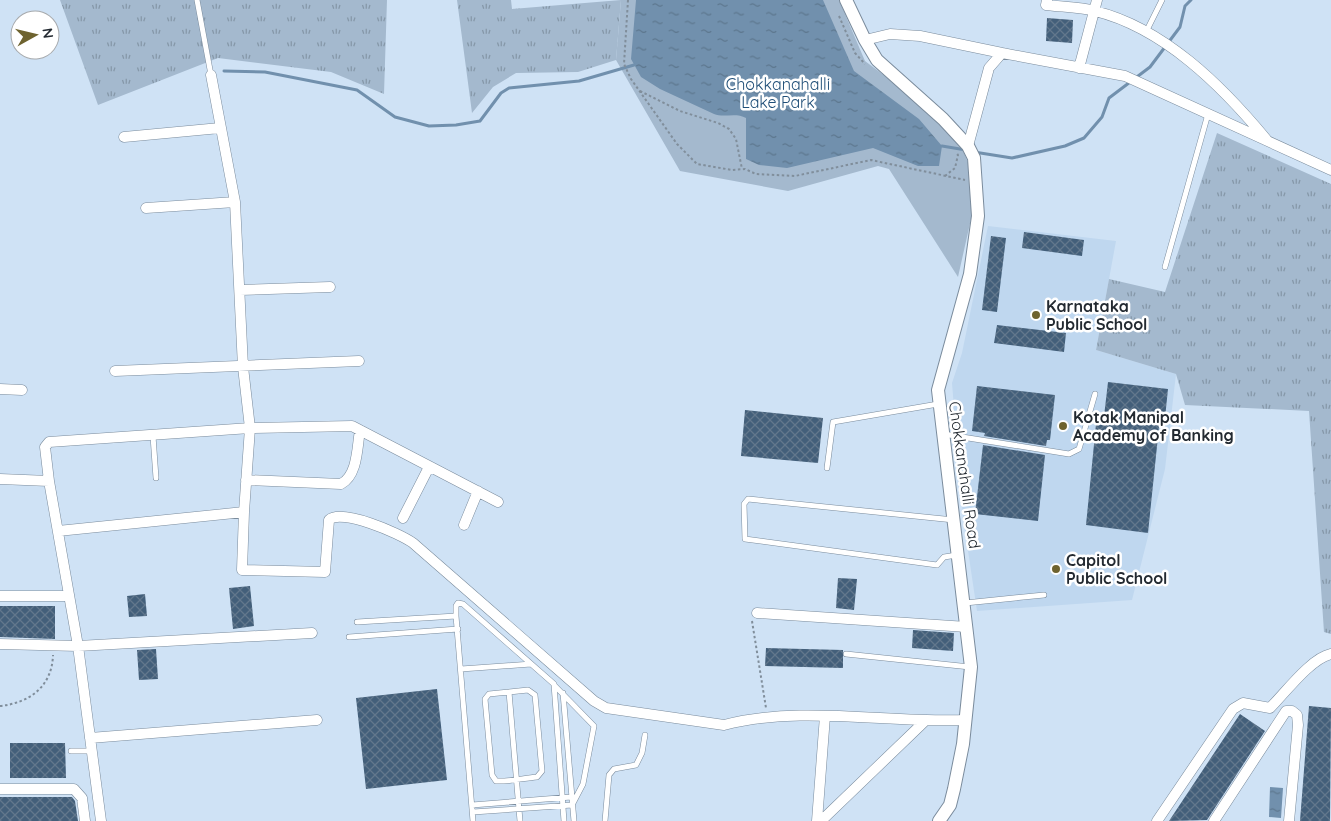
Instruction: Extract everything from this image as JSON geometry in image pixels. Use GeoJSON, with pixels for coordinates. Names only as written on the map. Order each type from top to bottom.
{"type":"FeatureCollection","features":[{"type":"Feature","properties":{"kind":"street","name":"Chokkanahalli Road"},"geometry":{"type":"LineString","coordinates":[[846,0],[877,60],[943,119],[962,150],[974,158],[977,182],[978,216],[970,274],[942,368],[938,390],[938,404],[959,554],[971,667],[963,744],[950,805],[939,821]]}},
{"type":"Feature","properties":{"kind":"street"},"geometry":{"type":"LineString","coordinates":[[1046,0],[1046,5],[1096,5],[1147,30],[1235,102],[1269,142]]}},
{"type":"Feature","properties":{"kind":"street"},"geometry":{"type":"LineString","coordinates":[[1079,68],[1096,5]]}},
{"type":"Feature","properties":{"kind":"street"},"geometry":{"type":"LineString","coordinates":[[865,40],[890,34],[920,36],[1128,78],[1331,170]]}},
{"type":"Feature","properties":{"kind":"street"},"geometry":{"type":"LineString","coordinates":[[962,150],[989,68],[1002,53]]}},
{"type":"Feature","properties":{"kind":"street"},"geometry":{"type":"LineString","coordinates":[[211,75],[235,202],[243,367],[250,428],[242,570],[325,572],[329,520],[332,517],[342,516],[396,532],[413,542],[600,706],[614,710],[724,724],[739,719],[825,716],[925,721],[966,720]]}},
{"type":"Feature","properties":{"kind":"street"},"geometry":{"type":"LineString","coordinates":[[124,137],[220,128]]}},
{"type":"Feature","properties":{"kind":"street"},"geometry":{"type":"LineString","coordinates":[[146,208],[235,202]]}},
{"type":"Feature","properties":{"kind":"street"},"geometry":{"type":"LineString","coordinates":[[240,290],[330,287]]}},
{"type":"Feature","properties":{"kind":"street"},"geometry":{"type":"LineString","coordinates":[[115,372],[359,361]]}},
{"type":"Feature","properties":{"kind":"street"},"geometry":{"type":"LineString","coordinates":[[0,389],[22,390]]}},
{"type":"Feature","properties":{"kind":"street"},"geometry":{"type":"LineString","coordinates":[[101,821],[78,646],[49,480],[45,447],[49,442],[250,428],[352,426],[498,502]]}},
{"type":"Feature","properties":{"kind":"street"},"geometry":{"type":"LineString","coordinates":[[246,480],[341,484],[348,480],[352,474],[360,430]]}},
{"type":"Feature","properties":{"kind":"street"},"geometry":{"type":"LineString","coordinates":[[403,518],[428,467]]}},
{"type":"Feature","properties":{"kind":"street"},"geometry":{"type":"LineString","coordinates":[[0,479],[49,480]]}},
{"type":"Feature","properties":{"kind":"street"},"geometry":{"type":"LineString","coordinates":[[464,525],[478,492]]}},
{"type":"Feature","properties":{"kind":"street"},"geometry":{"type":"LineString","coordinates":[[58,531],[244,512]]}},
{"type":"Feature","properties":{"kind":"street"},"geometry":{"type":"LineString","coordinates":[[0,596],[69,596]]}},
{"type":"Feature","properties":{"kind":"street"},"geometry":{"type":"LineString","coordinates":[[754,615],[967,627]]}},
{"type":"Feature","properties":{"kind":"street"},"geometry":{"type":"LineString","coordinates":[[0,644],[78,646],[312,633]]}},
{"type":"Feature","properties":{"kind":"street"},"geometry":{"type":"LineString","coordinates":[[1156,821],[1233,709],[1243,703],[1270,708],[1324,655],[1331,654]]}},
{"type":"Feature","properties":{"kind":"street"},"geometry":{"type":"LineString","coordinates":[[1214,821],[1286,711],[1292,711],[1297,715],[1298,724],[1289,821]]}},
{"type":"Feature","properties":{"kind":"street"},"geometry":{"type":"LineString","coordinates":[[819,821],[825,716]]}},
{"type":"Feature","properties":{"kind":"street"},"geometry":{"type":"LineString","coordinates":[[90,738],[317,720]]}},
{"type":"Feature","properties":{"kind":"street"},"geometry":{"type":"LineString","coordinates":[[819,821],[925,721]]}},
{"type":"Feature","properties":{"kind":"street"},"geometry":{"type":"LineString","coordinates":[[0,789],[74,789],[82,798],[84,821]]}},
{"type":"Feature","properties":{"kind":"lane"},"geometry":{"type":"LineString","coordinates":[[197,0],[211,75]]}},
{"type":"Feature","properties":{"kind":"lane"},"geometry":{"type":"LineString","coordinates":[[1147,30],[1162,0]]}},
{"type":"Feature","properties":{"kind":"lane"},"geometry":{"type":"LineString","coordinates":[[1165,267],[1208,114]]}},
{"type":"Feature","properties":{"kind":"lane"},"geometry":{"type":"LineString","coordinates":[[943,434],[1069,454],[1079,449],[1095,394]]}},
{"type":"Feature","properties":{"kind":"lane"},"geometry":{"type":"LineString","coordinates":[[827,468],[833,422],[938,404]]}},
{"type":"Feature","properties":{"kind":"lane"},"geometry":{"type":"LineString","coordinates":[[153,436],[156,478]]}},
{"type":"Feature","properties":{"kind":"lane"},"geometry":{"type":"LineString","coordinates":[[954,520],[748,499],[744,504],[745,539],[937,565],[944,557],[959,554]]}},
{"type":"Feature","properties":{"kind":"lane"},"geometry":{"type":"LineString","coordinates":[[965,603],[1044,595]]}},
{"type":"Feature","properties":{"kind":"lane"},"geometry":{"type":"LineString","coordinates":[[474,821],[456,616],[456,606],[458,603],[464,604],[554,684],[594,726],[583,784],[572,805]]}},
{"type":"Feature","properties":{"kind":"lane"},"geometry":{"type":"LineString","coordinates":[[357,622],[456,616]]}},
{"type":"Feature","properties":{"kind":"lane"},"geometry":{"type":"LineString","coordinates":[[350,637],[458,630]]}},
{"type":"Feature","properties":{"kind":"lane"},"geometry":{"type":"LineString","coordinates":[[846,654],[971,667]]}},
{"type":"Feature","properties":{"kind":"lane"},"geometry":{"type":"LineString","coordinates":[[461,669],[531,664]]}},
{"type":"Feature","properties":{"kind":"lane"},"geometry":{"type":"LineString","coordinates":[[554,684],[564,821]]}},
{"type":"Feature","properties":{"kind":"lane"},"geometry":{"type":"LineString","coordinates":[[528,690],[535,695],[542,771],[537,777],[496,781],[492,776],[485,699],[489,694],[510,692],[528,690]]}},
{"type":"Feature","properties":{"kind":"lane"},"geometry":{"type":"LineString","coordinates":[[510,692],[520,821]]}},
{"type":"Feature","properties":{"kind":"lane"},"geometry":{"type":"LineString","coordinates":[[563,693],[574,821]]}},
{"type":"Feature","properties":{"kind":"lane"},"geometry":{"type":"LineString","coordinates":[[605,821],[609,775],[614,769],[636,765],[642,753],[645,735]]}},
{"type":"Feature","properties":{"kind":"lane"},"geometry":{"type":"LineString","coordinates":[[71,751],[92,751]]}},
{"type":"Feature","properties":{"kind":"lane"},"geometry":{"type":"LineString","coordinates":[[472,805],[571,797]]}},
{"type":"Feature","properties":{"kind":"lane"},"geometry":{"type":"LineString","coordinates":[[473,812],[572,805]]}},
{"type":"Feature","properties":{"kind":"path"},"geometry":{"type":"LineString","coordinates":[[628,0],[624,64],[640,91],[677,144],[697,164],[742,170],[756,174],[795,176],[871,160],[977,182]]}},
{"type":"Feature","properties":{"kind":"path"},"geometry":{"type":"LineString","coordinates":[[640,91],[680,111],[718,123],[729,130],[736,139],[742,170]]}},
{"type":"Feature","properties":{"kind":"path"},"geometry":{"type":"LineString","coordinates":[[945,176],[955,168],[962,150]]}},
{"type":"Feature","properties":{"kind":"path"},"geometry":{"type":"LineString","coordinates":[[754,615],[767,718]]}},
{"type":"Feature","properties":{"kind":"path"},"geometry":{"type":"LineString","coordinates":[[0,706],[18,704],[33,696],[48,678],[53,662],[53,645]]}},
{"type":"Feature","properties":{"kind":"shaded area"},"geometry":{"type":"Polygon","coordinates":[[[988,226],[1116,241],[1096,350],[1176,374],[1165,469],[1132,600],[977,611],[963,517],[952,383],[962,353],[988,226]]]}},
{"type":"Feature","properties":{"kind":"green space"},"geometry":{"type":"Polygon","coordinates":[[[60,0],[387,0],[384,94],[331,72],[218,58],[98,105],[60,0]]]}},
{"type":"Feature","properties":{"kind":"green space"},"geometry":{"type":"Polygon","coordinates":[[[457,0],[511,0],[512,9],[621,0],[616,60],[578,72],[516,73],[493,87],[472,113],[457,0]]]}},
{"type":"Feature","properties":{"kind":"green space","name":"Chokkanahalli Lake Park"},"geometry":{"type":"Polygon","coordinates":[[[621,0],[839,0],[865,61],[918,101],[960,143],[971,170],[971,219],[958,277],[889,169],[878,166],[788,191],[680,171],[616,60],[621,0]]]}},
{"type":"Feature","properties":{"kind":"green space"},"geometry":{"type":"Polygon","coordinates":[[[1217,133],[1331,184],[1331,634],[1324,632],[1309,411],[1185,405],[1176,374],[1096,350],[1109,279],[1165,292],[1217,133]]]}},
{"type":"Feature","properties":{"kind":"water","name":"Chokkanahalli Lake Park"},"geometry":{"type":"Polygon","coordinates":[[[636,0],[823,0],[854,71],[919,119],[942,146],[939,166],[918,166],[873,148],[787,168],[759,165],[746,159],[746,118],[738,115],[714,114],[660,89],[641,77],[631,59],[636,0]]]}},
{"type":"Feature","properties":{"kind":"water"},"geometry":{"type":"Polygon","coordinates":[[[1270,787],[1283,788],[1281,818],[1269,817],[1270,787]]]}},
{"type":"Feature","properties":{"kind":"building"},"geometry":{"type":"Polygon","coordinates":[[[1047,18],[1073,20],[1072,43],[1046,41],[1047,18]]]}},
{"type":"Feature","properties":{"kind":"building"},"geometry":{"type":"Polygon","coordinates":[[[1024,232],[1084,240],[1082,256],[1022,248],[1024,232]]]}},
{"type":"Feature","properties":{"kind":"building"},"geometry":{"type":"Polygon","coordinates":[[[991,236],[1006,238],[997,312],[982,310],[991,236]]]}},
{"type":"Feature","properties":{"kind":"building"},"geometry":{"type":"Polygon","coordinates":[[[997,325],[1066,333],[1064,352],[994,343],[997,325]]]}},
{"type":"Feature","properties":{"kind":"building"},"geometry":{"type":"Polygon","coordinates":[[[1108,382],[1168,389],[1164,428],[1159,427],[1148,533],[1086,525],[1096,424],[1103,425],[1108,382]]]}},
{"type":"Feature","properties":{"kind":"building"},"geometry":{"type":"Polygon","coordinates":[[[977,386],[1055,395],[1050,440],[1047,440],[1046,446],[984,436],[985,433],[972,431],[977,386]]]}},
{"type":"Feature","properties":{"kind":"building"},"geometry":{"type":"Polygon","coordinates":[[[745,410],[823,418],[818,463],[741,456],[745,410]]]}},
{"type":"Feature","properties":{"kind":"building"},"geometry":{"type":"Polygon","coordinates":[[[983,445],[1045,455],[1038,521],[975,514],[983,445]]]}},
{"type":"Feature","properties":{"kind":"building"},"geometry":{"type":"Polygon","coordinates":[[[838,578],[857,579],[854,610],[836,608],[838,578]]]}},
{"type":"Feature","properties":{"kind":"building"},"geometry":{"type":"Polygon","coordinates":[[[250,586],[254,626],[233,629],[229,588],[250,586]]]}},
{"type":"Feature","properties":{"kind":"building"},"geometry":{"type":"Polygon","coordinates":[[[145,594],[147,616],[129,617],[127,596],[145,594]]]}},
{"type":"Feature","properties":{"kind":"building"},"geometry":{"type":"Polygon","coordinates":[[[0,606],[55,606],[55,639],[0,637],[0,606]]]}},
{"type":"Feature","properties":{"kind":"building"},"geometry":{"type":"Polygon","coordinates":[[[913,630],[954,633],[953,651],[912,648],[913,630]]]}},
{"type":"Feature","properties":{"kind":"building"},"geometry":{"type":"Polygon","coordinates":[[[766,648],[843,650],[843,668],[765,666],[766,648]]]}},
{"type":"Feature","properties":{"kind":"building"},"geometry":{"type":"Polygon","coordinates":[[[156,649],[158,679],[139,680],[137,650],[156,649]]]}},
{"type":"Feature","properties":{"kind":"building"},"geometry":{"type":"Polygon","coordinates":[[[437,689],[447,780],[366,789],[356,698],[437,689]]]}},
{"type":"Feature","properties":{"kind":"building"},"geometry":{"type":"Polygon","coordinates":[[[1309,706],[1331,708],[1330,821],[1300,821],[1309,706]]]}},
{"type":"Feature","properties":{"kind":"building"},"geometry":{"type":"Polygon","coordinates":[[[1240,714],[1265,731],[1207,820],[1169,821],[1240,714]]]}},
{"type":"Feature","properties":{"kind":"building"},"geometry":{"type":"Polygon","coordinates":[[[10,743],[65,743],[66,778],[10,778],[10,743]]]}},
{"type":"Feature","properties":{"kind":"building"},"geometry":{"type":"Polygon","coordinates":[[[0,797],[72,797],[75,801],[78,821],[0,821],[0,797]]]}},
{"type":"Feature","properties":{"kind":"waterway"},"geometry":{"type":"LineString","coordinates":[[974,152],[1012,158],[1065,146],[1084,138],[1102,117],[1109,98],[1150,67],[1180,27],[1185,6],[1191,0]]}},
{"type":"Feature","properties":{"kind":"waterway"},"geometry":{"type":"LineString","coordinates":[[224,71],[265,72],[357,90],[395,117],[429,126],[456,125],[480,121],[501,93],[509,88],[579,81],[634,65]]}},
{"type":"Feature","properties":{"kind":"waterway"},"geometry":{"type":"LineString","coordinates":[[942,146],[966,150]]}},
{"type":"Feature","properties":{"kind":"place","name":"Karnataka Public School"},"geometry":{"type":"Point","coordinates":[1036,315]}},
{"type":"Feature","properties":{"kind":"place","name":"Kotak Manipal Academy of Banking"},"geometry":{"type":"Point","coordinates":[1063,426]}},
{"type":"Feature","properties":{"kind":"place","name":"Capitol Public School"},"geometry":{"type":"Point","coordinates":[1056,569]}}]}
